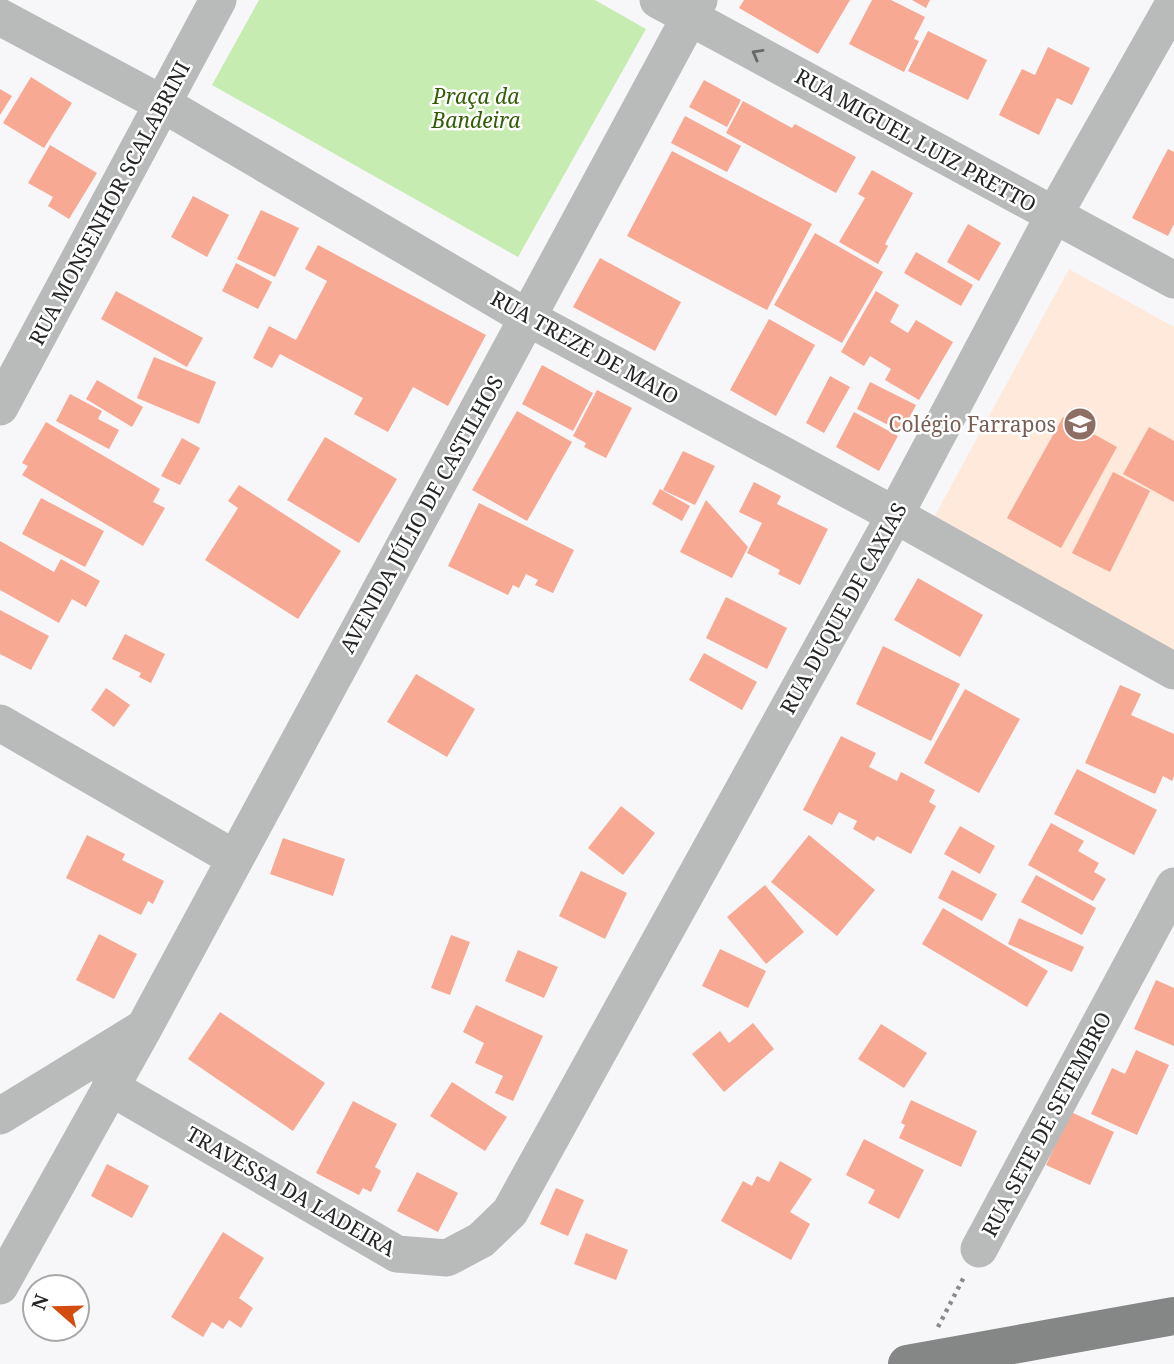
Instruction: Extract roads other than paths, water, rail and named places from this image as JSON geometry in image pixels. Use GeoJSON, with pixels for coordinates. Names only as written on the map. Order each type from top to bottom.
{"type":"FeatureCollection","features":[{"type":"Feature","properties":{"kind":"main road"},"geometry":{"type":"LineString","coordinates":[[915,1363],[1174,1315]]}},
{"type":"Feature","properties":{"kind":"street","name":"RUA MONSENHOR SCALABRINI"},"geometry":{"type":"LineString","coordinates":[[0,407],[218,0]]}},
{"type":"Feature","properties":{"kind":"street","name":"RUA MIGUEL LUIZ PRETTO"},"geometry":{"type":"LineString","coordinates":[[658,0],[694,9],[1054,215],[1174,280]]}},
{"type":"Feature","properties":{"kind":"street","name":"RUA DUQUE DE CAXIAS"},"geometry":{"type":"LineString","coordinates":[[510,1212],[895,515],[1054,215],[1174,4]]}},
{"type":"Feature","properties":{"kind":"street","name":"AVENIDA JÚLIO DE CASTILHOS"},"geometry":{"type":"LineString","coordinates":[[0,1286],[144,1028],[694,9]]}},
{"type":"Feature","properties":{"kind":"street","name":"RUA TREZE DE MAIO"},"geometry":{"type":"LineString","coordinates":[[0,17],[162,103],[528,318],[895,515],[1174,671]]}},
{"type":"Feature","properties":{"kind":"street"},"geometry":{"type":"LineString","coordinates":[[0,723],[234,858]]}},
{"type":"Feature","properties":{"kind":"street","name":"RUA SETE DE SETEMBRO"},"geometry":{"type":"LineString","coordinates":[[979,1249],[1174,886]]}},
{"type":"Feature","properties":{"kind":"street"},"geometry":{"type":"LineString","coordinates":[[0,1116],[144,1028]]}},
{"type":"Feature","properties":{"kind":"street","name":"TRAVESSA DA LADEIRA"},"geometry":{"type":"LineString","coordinates":[[110,1087],[397,1254],[447,1258],[481,1240],[510,1212]]}},
{"type":"Feature","properties":{"kind":"place","name":"Colégio Farrapos"},"geometry":{"type":"Point","coordinates":[1080,424]}},
{"type":"Feature","properties":{"kind":"park label","name":"Praça da Bandeira"},"geometry":{"type":"Point","coordinates":[476,108]}}]}
